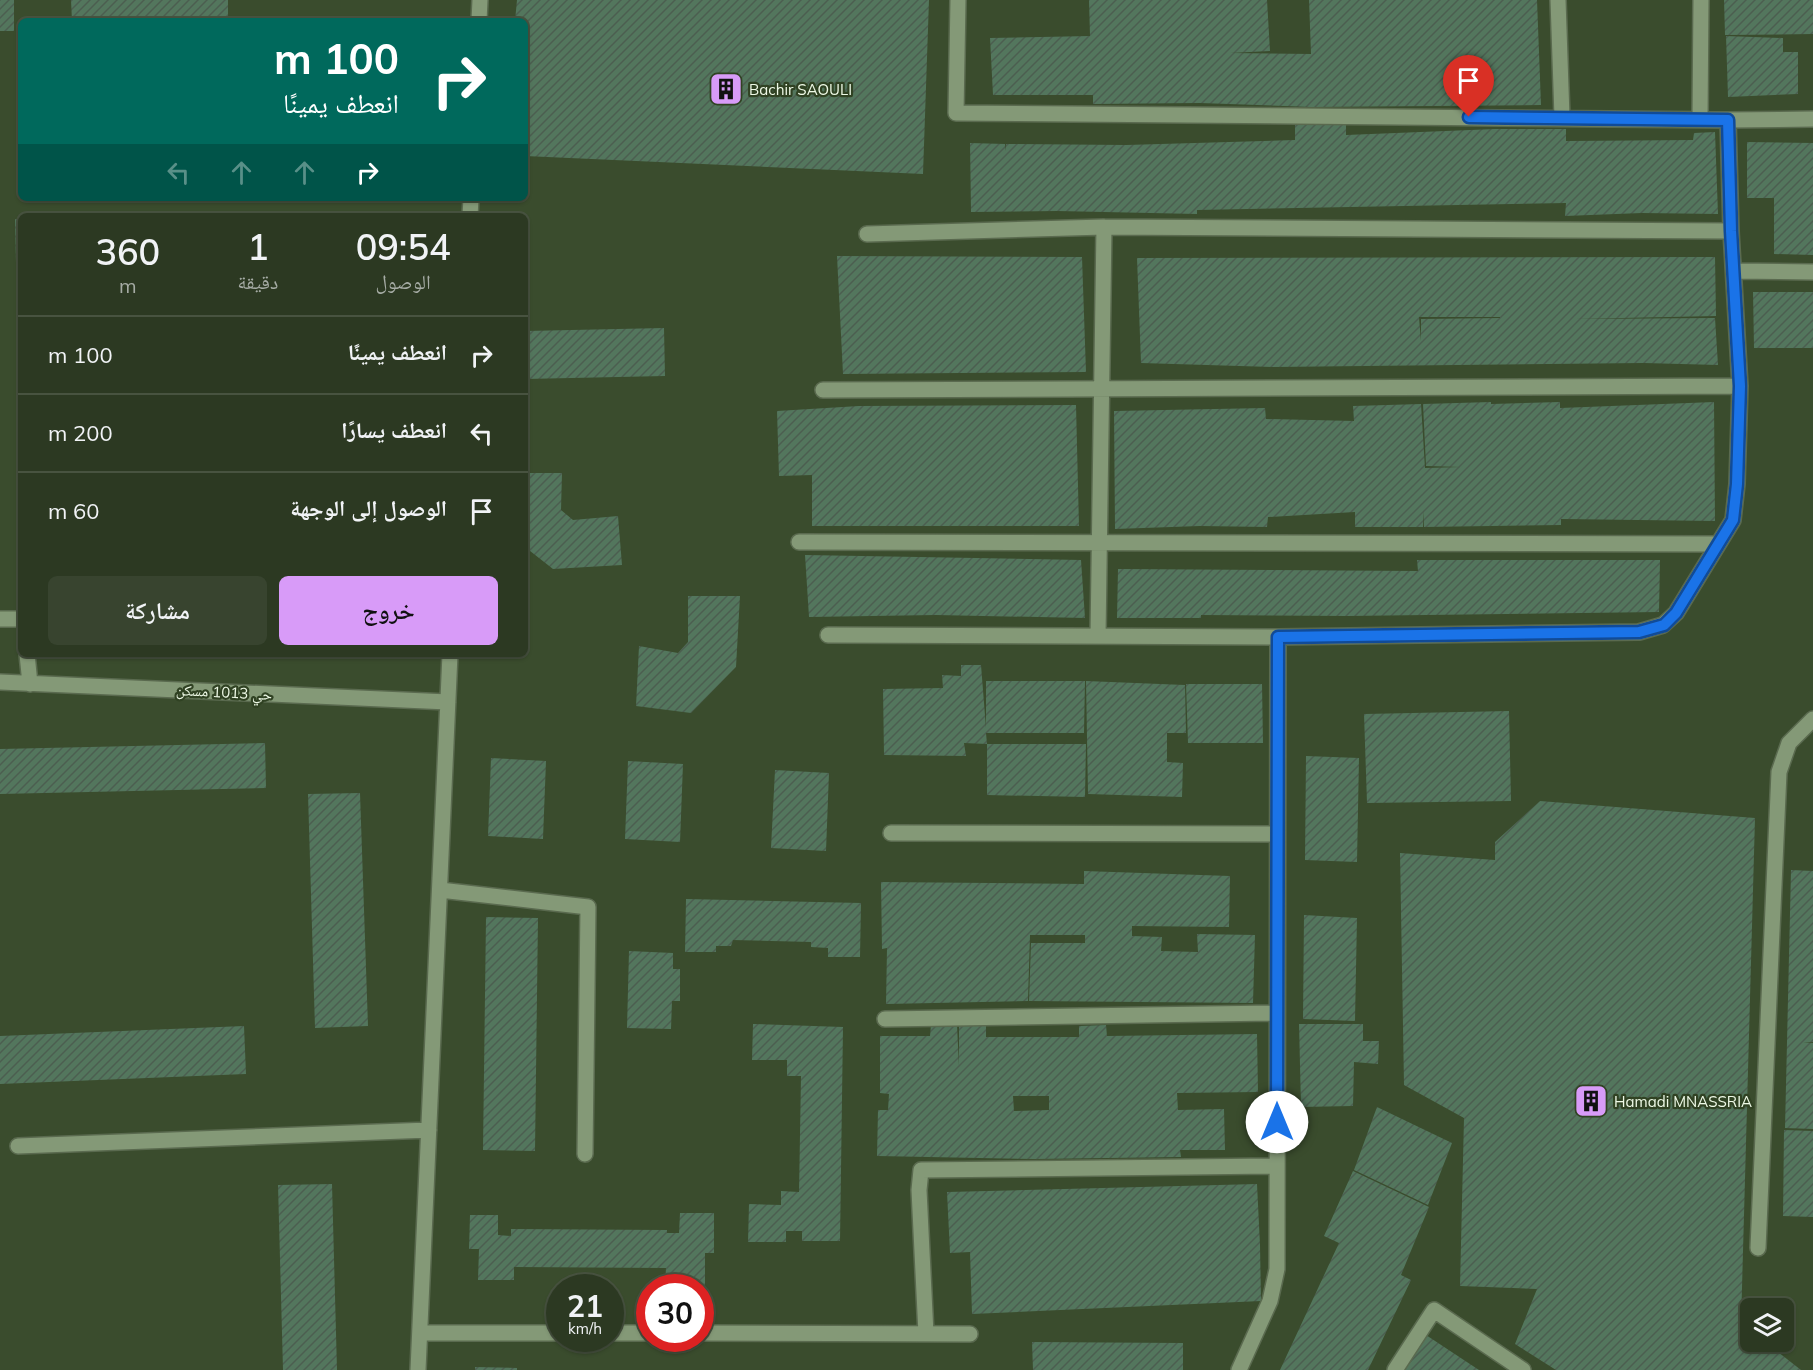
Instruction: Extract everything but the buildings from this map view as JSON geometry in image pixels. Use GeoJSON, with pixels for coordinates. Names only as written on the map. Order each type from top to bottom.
{"type":"FeatureCollection","features":[{"type":"Feature","properties":{"kind":"street"},"geometry":{"type":"LineString","coordinates":[[479,18],[480,0]]}},
{"type":"Feature","properties":{"kind":"street"},"geometry":{"type":"LineString","coordinates":[[958,0],[956,113],[1813,119]]}},
{"type":"Feature","properties":{"kind":"street"},"geometry":{"type":"LineString","coordinates":[[1558,0],[1562,117]]}},
{"type":"Feature","properties":{"kind":"street"},"geometry":{"type":"LineString","coordinates":[[1700,119],[1701,0]]}},
{"type":"Feature","properties":{"kind":"street"},"geometry":{"type":"LineString","coordinates":[[828,635],[1278,637],[1639,632],[1664,625],[1676,613],[1733,520],[1737,484],[1740,386],[1731,231],[1728,120]]}},
{"type":"Feature","properties":{"kind":"street"},"geometry":{"type":"LineString","coordinates":[[867,234],[1104,227],[1731,231]]}},
{"type":"Feature","properties":{"kind":"street"},"geometry":{"type":"LineString","coordinates":[[1098,636],[1104,227]]}},
{"type":"Feature","properties":{"kind":"street"},"geometry":{"type":"LineString","coordinates":[[1734,271],[1813,272]]}},
{"type":"Feature","properties":{"kind":"street"},"geometry":{"type":"LineString","coordinates":[[823,390],[1740,386]]}},
{"type":"Feature","properties":{"kind":"street"},"geometry":{"type":"LineString","coordinates":[[799,542],[1718,544]]}},
{"type":"Feature","properties":{"kind":"street"},"geometry":{"type":"LineString","coordinates":[[0,620],[18,619]]}},
{"type":"Feature","properties":{"kind":"street"},"geometry":{"type":"LineString","coordinates":[[1239,1370],[1270,1301],[1277,1269],[1278,637]]}},
{"type":"Feature","properties":{"kind":"street"},"geometry":{"type":"LineString","coordinates":[[27,657],[30,684]]}},
{"type":"Feature","properties":{"kind":"street"},"geometry":{"type":"LineString","coordinates":[[418,1370],[450,657]]}},
{"type":"Feature","properties":{"kind":"street","name":"حي 1013 مسكن"},"geometry":{"type":"LineString","coordinates":[[0,682],[448,702]]}},
{"type":"Feature","properties":{"kind":"street"},"geometry":{"type":"LineString","coordinates":[[1758,1248],[1779,772],[1789,743],[1813,719]]}},
{"type":"Feature","properties":{"kind":"street"},"geometry":{"type":"LineString","coordinates":[[891,833],[1277,834]]}},
{"type":"Feature","properties":{"kind":"street"},"geometry":{"type":"LineString","coordinates":[[440,890],[588,907],[585,1154]]}},
{"type":"Feature","properties":{"kind":"street"},"geometry":{"type":"LineString","coordinates":[[885,1019],[1277,1013]]}},
{"type":"Feature","properties":{"kind":"street"},"geometry":{"type":"LineString","coordinates":[[18,1146],[429,1130]]}},
{"type":"Feature","properties":{"kind":"street"},"geometry":{"type":"LineString","coordinates":[[926,1334],[919,1190],[921,1170],[1277,1166]]}},
{"type":"Feature","properties":{"kind":"street"},"geometry":{"type":"LineString","coordinates":[[1395,1370],[1434,1310],[1523,1370]]}},
{"type":"Feature","properties":{"kind":"street"},"geometry":{"type":"LineString","coordinates":[[420,1333],[546,1333]]}},
{"type":"Feature","properties":{"kind":"street"},"geometry":{"type":"LineString","coordinates":[[714,1333],[970,1334]]}},
{"type":"Feature","properties":{"kind":"place","name":"Bachir SAOULI"},"geometry":{"type":"Point","coordinates":[726,89]}},
{"type":"Feature","properties":{"kind":"place","name":"Hamadi MNASSRIA"},"geometry":{"type":"Point","coordinates":[1591,1101]}},
{"type":"Feature","properties":{"kind":"route"},"geometry":{"type":"LineString","coordinates":[[1277,1122],[1278,637],[1639,632],[1664,625],[1676,613],[1733,520],[1737,484],[1740,386],[1731,231],[1728,120],[1469,117]]}}]}
